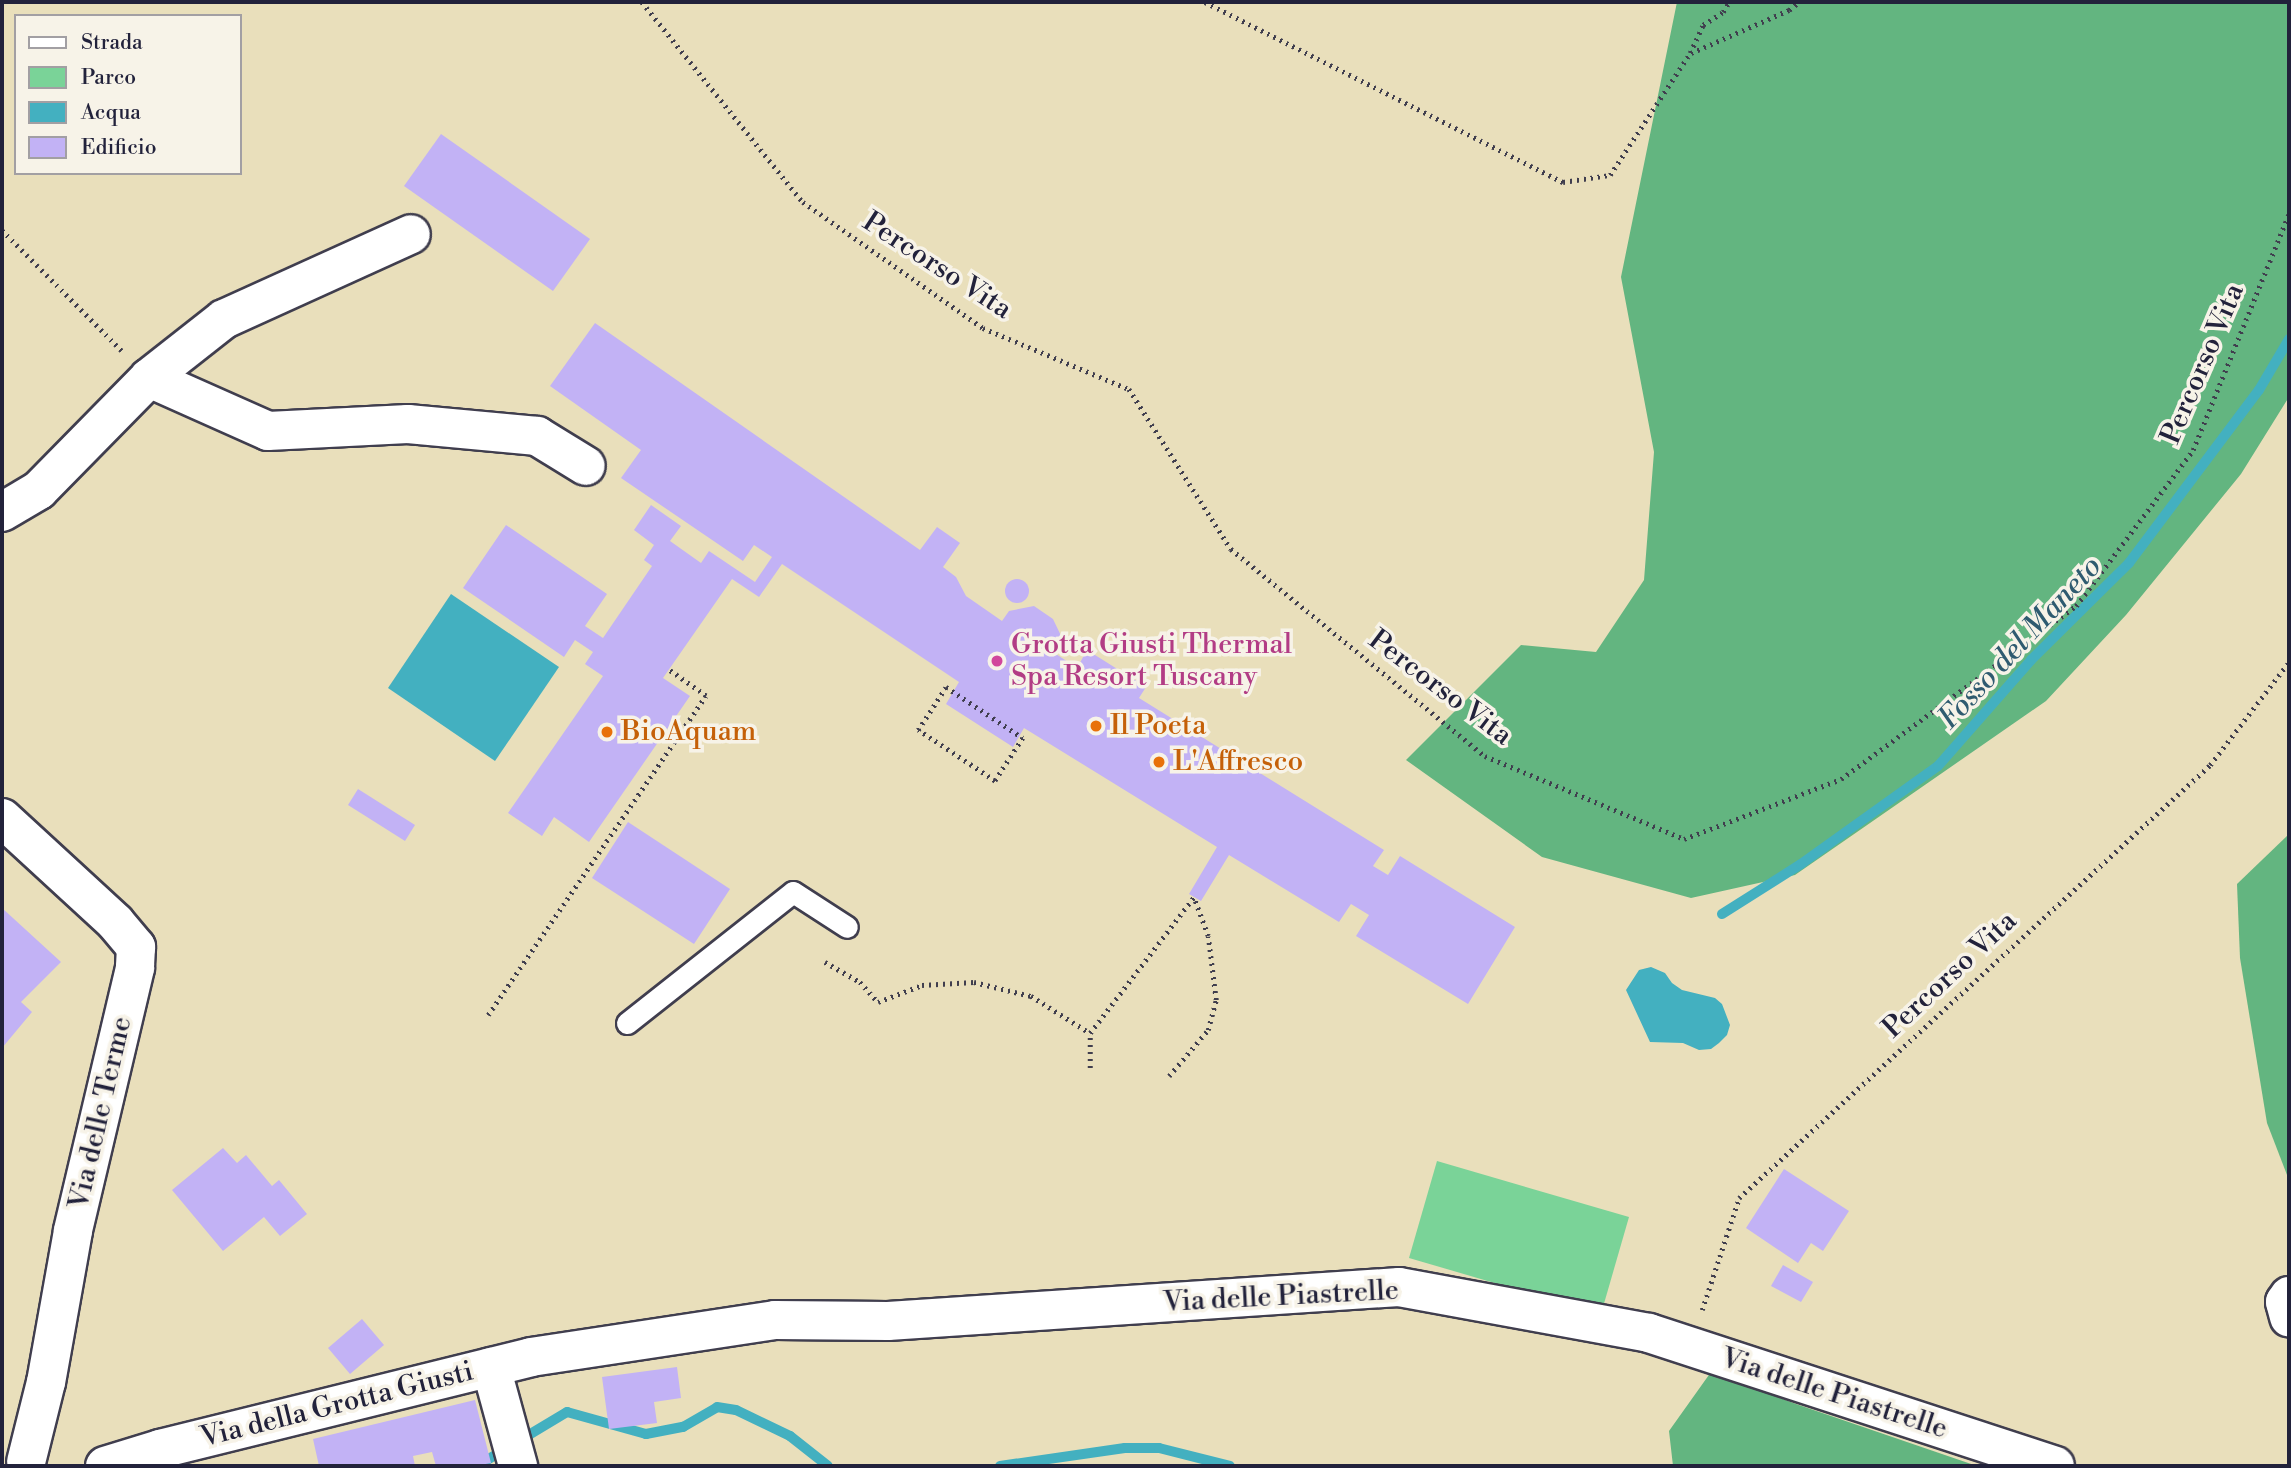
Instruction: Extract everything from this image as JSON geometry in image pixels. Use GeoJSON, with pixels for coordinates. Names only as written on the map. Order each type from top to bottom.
{"type":"FeatureCollection","features":[{"type":"Feature","properties":{"kind":"street"},"geometry":{"type":"LineString","coordinates":[[2,512],[39,490],[149,379],[224,319],[411,234]]}},
{"type":"Feature","properties":{"kind":"street"},"geometry":{"type":"LineString","coordinates":[[149,379],[268,431],[408,424],[537,436],[586,466]]}},
{"type":"Feature","properties":{"kind":"street","name":"Via delle Terme"},"geometry":{"type":"LineString","coordinates":[[2,818],[115,922],[136,947],[135,968],[73,1231],[46,1382],[21,1461]]}},
{"type":"Feature","properties":{"kind":"street","name":"Via delle Piastrelle"},"geometry":{"type":"LineString","coordinates":[[570,1349],[775,1320],[888,1321],[1399,1287],[1649,1333],[2055,1466]]}},
{"type":"Feature","properties":{"kind":"street"},"geometry":{"type":"LineString","coordinates":[[2289,1296],[2285,1302],[2289,1317]]}},
{"type":"Feature","properties":{"kind":"street","name":"Via della Grotta Giusti"},"geometry":{"type":"LineString","coordinates":[[105,1466],[160,1449],[570,1349]]}},
{"type":"Feature","properties":{"kind":"street"},"geometry":{"type":"LineString","coordinates":[[491,1367],[518,1466]]}},
{"type":"Feature","properties":{"kind":"lane"},"geometry":{"type":"LineString","coordinates":[[627,1023],[793,892],[847,928]]}},
{"type":"Feature","properties":{"kind":"path","name":"Percorso Vita"},"geometry":{"type":"LineString","coordinates":[[642,2],[803,202],[983,328],[1129,389],[1231,549],[1485,756],[1684,839],[1841,779],[2076,606],[2193,450],[2289,213]]}},
{"type":"Feature","properties":{"kind":"path"},"geometry":{"type":"LineString","coordinates":[[1205,2],[1563,182],[1610,174],[1690,53],[1703,25],[1723,12],[1729,2]]}},
{"type":"Feature","properties":{"kind":"path"},"geometry":{"type":"LineString","coordinates":[[1690,53],[1789,10],[1798,2]]}},
{"type":"Feature","properties":{"kind":"path"},"geometry":{"type":"LineString","coordinates":[[2,230],[149,379]]}},
{"type":"Feature","properties":{"kind":"path","name":"Percorso Vita"},"geometry":{"type":"LineString","coordinates":[[1690,1347],[1739,1198],[2210,765],[2289,662]]}},
{"type":"Feature","properties":{"kind":"path"},"geometry":{"type":"LineString","coordinates":[[488,1015],[706,696],[669,670]]}},
{"type":"Feature","properties":{"kind":"path"},"geometry":{"type":"LineString","coordinates":[[946,687],[1020,736],[1023,738],[995,781],[918,730],[946,687]]}},
{"type":"Feature","properties":{"kind":"path"},"geometry":{"type":"LineString","coordinates":[[1090,1068],[1090,1033],[1194,897],[1208,936],[1216,1000],[1208,1030],[1169,1076]]}},
{"type":"Feature","properties":{"kind":"path"},"geometry":{"type":"LineString","coordinates":[[825,962],[860,982],[878,1002],[922,985],[974,982],[1031,996],[1090,1033]]}},
{"type":"Feature","properties":{"kind":"green space"},"geometry":{"type":"Polygon","coordinates":[[[1677,2],[2289,2],[2289,397],[2241,474],[2126,615],[2046,701],[1795,875],[1691,898],[1542,857],[1406,760],[1521,645],[1596,652],[1644,580],[1654,452],[1621,277],[1677,2]]]}},
{"type":"Feature","properties":{"kind":"green space"},"geometry":{"type":"Polygon","coordinates":[[[2289,834],[2289,1180],[2267,1123],[2240,958],[2237,884],[2289,834]]]}},
{"type":"Feature","properties":{"kind":"green space"},"geometry":{"type":"Polygon","coordinates":[[[1437,1161],[1629,1217],[1601,1314],[1409,1258],[1437,1161]]]}},
{"type":"Feature","properties":{"kind":"green space"},"geometry":{"type":"Polygon","coordinates":[[[1711,1372],[1977,1466],[1673,1466],[1669,1431],[1711,1372]]]}},
{"type":"Feature","properties":{"kind":"water"},"geometry":{"type":"Polygon","coordinates":[[[451,594],[559,667],[495,761],[388,688],[451,594]]]}},
{"type":"Feature","properties":{"kind":"water"},"geometry":{"type":"Polygon","coordinates":[[[1651,967],[1665,973],[1672,983],[1682,990],[1715,998],[1722,1004],[1730,1025],[1727,1035],[1719,1043],[1711,1049],[1699,1050],[1683,1043],[1650,1042],[1626,990],[1639,970],[1651,967]]]}},
{"type":"Feature","properties":{"kind":"building"},"geometry":{"type":"Polygon","coordinates":[[[441,134],[590,239],[553,291],[404,186],[441,134]]]}},
{"type":"Feature","properties":{"kind":"building","name":"Grotta Giusti Thermal Spa Resort Tuscany"},"geometry":{"type":"Polygon","coordinates":[[[595,323],[920,550],[937,527],[960,543],[943,567],[956,577],[966,596],[1002,621],[1009,611],[1034,606],[1053,619],[1064,642],[1056,654],[1077,668],[1087,650],[1146,687],[1139,698],[1384,850],[1373,866],[1388,875],[1400,856],[1515,927],[1468,1004],[1356,936],[1369,915],[1351,904],[1339,922],[1229,855],[1201,901],[1189,894],[1217,847],[1024,728],[1013,747],[946,704],[959,682],[782,564],[759,597],[732,579],[663,678],[690,696],[589,842],[554,817],[542,836],[508,813],[603,676],[585,664],[593,652],[575,640],[564,657],[463,588],[506,525],[607,594],[585,626],[603,638],[652,566],[644,560],[654,545],[634,530],[651,505],[681,526],[670,541],[701,563],[709,551],[755,582],[772,557],[754,545],[743,561],[621,478],[641,450],[550,386],[595,323]]]}},
{"type":"Feature","properties":{"kind":"building"},"geometry":{"type":"Polygon","coordinates":[[[1017,579],[1026,582],[1029,591],[1026,600],[1017,603],[1008,600],[1005,591],[1008,582],[1017,579]]]}},
{"type":"Feature","properties":{"kind":"building"},"geometry":{"type":"Polygon","coordinates":[[[358,789],[415,825],[405,841],[348,805],[358,789]]]}},
{"type":"Feature","properties":{"kind":"building"},"geometry":{"type":"Polygon","coordinates":[[[628,822],[730,889],[694,944],[592,878],[628,822]]]}},
{"type":"Feature","properties":{"kind":"building"},"geometry":{"type":"Polygon","coordinates":[[[2,908],[61,962],[21,1002],[32,1012],[2,1048],[2,908]]]}},
{"type":"Feature","properties":{"kind":"building"},"geometry":{"type":"Polygon","coordinates":[[[223,1148],[237,1163],[246,1155],[272,1186],[279,1180],[307,1214],[280,1236],[264,1217],[223,1251],[172,1190],[223,1148]]]}},
{"type":"Feature","properties":{"kind":"building"},"geometry":{"type":"Polygon","coordinates":[[[1784,1169],[1849,1211],[1823,1251],[1811,1243],[1798,1263],[1746,1228],[1784,1169]]]}},
{"type":"Feature","properties":{"kind":"building"},"geometry":{"type":"Polygon","coordinates":[[[1783,1265],[1813,1282],[1801,1302],[1771,1286],[1783,1265]]]}},
{"type":"Feature","properties":{"kind":"building"},"geometry":{"type":"Polygon","coordinates":[[[362,1319],[384,1345],[350,1374],[328,1348],[362,1319]]]}},
{"type":"Feature","properties":{"kind":"building"},"geometry":{"type":"Polygon","coordinates":[[[677,1367],[681,1398],[654,1402],[657,1423],[609,1429],[602,1377],[677,1367]]]}},
{"type":"Feature","properties":{"kind":"building"},"geometry":{"type":"Polygon","coordinates":[[[475,1400],[491,1463],[475,1466],[436,1466],[432,1452],[413,1456],[415,1466],[319,1466],[313,1439],[475,1400]]]}},
{"type":"Feature","properties":{"kind":"waterway","name":"Fosso del Maneto"},"geometry":{"type":"LineString","coordinates":[[1722,914],[1801,864],[1938,766],[2031,660],[2129,563],[2259,390],[2289,339]]}},
{"type":"Feature","properties":{"kind":"waterway"},"geometry":{"type":"LineString","coordinates":[[477,1466],[567,1412],[646,1434],[683,1427],[717,1407],[736,1410],[790,1436],[828,1466]]}},
{"type":"Feature","properties":{"kind":"waterway"},"geometry":{"type":"LineString","coordinates":[[1000,1466],[1125,1448],[1159,1448],[1230,1466]]}},
{"type":"Feature","properties":{"kind":"place","name":"Grotta Giusti Thermal Spa Resort Tuscany"},"geometry":{"type":"Point","coordinates":[997,661]}},
{"type":"Feature","properties":{"kind":"place","name":"Il Poeta"},"geometry":{"type":"Point","coordinates":[1096,726]}},
{"type":"Feature","properties":{"kind":"place","name":"BioAquam"},"geometry":{"type":"Point","coordinates":[607,732]}},
{"type":"Feature","properties":{"kind":"place","name":"L'Affresco"},"geometry":{"type":"Point","coordinates":[1159,762]}}]}
